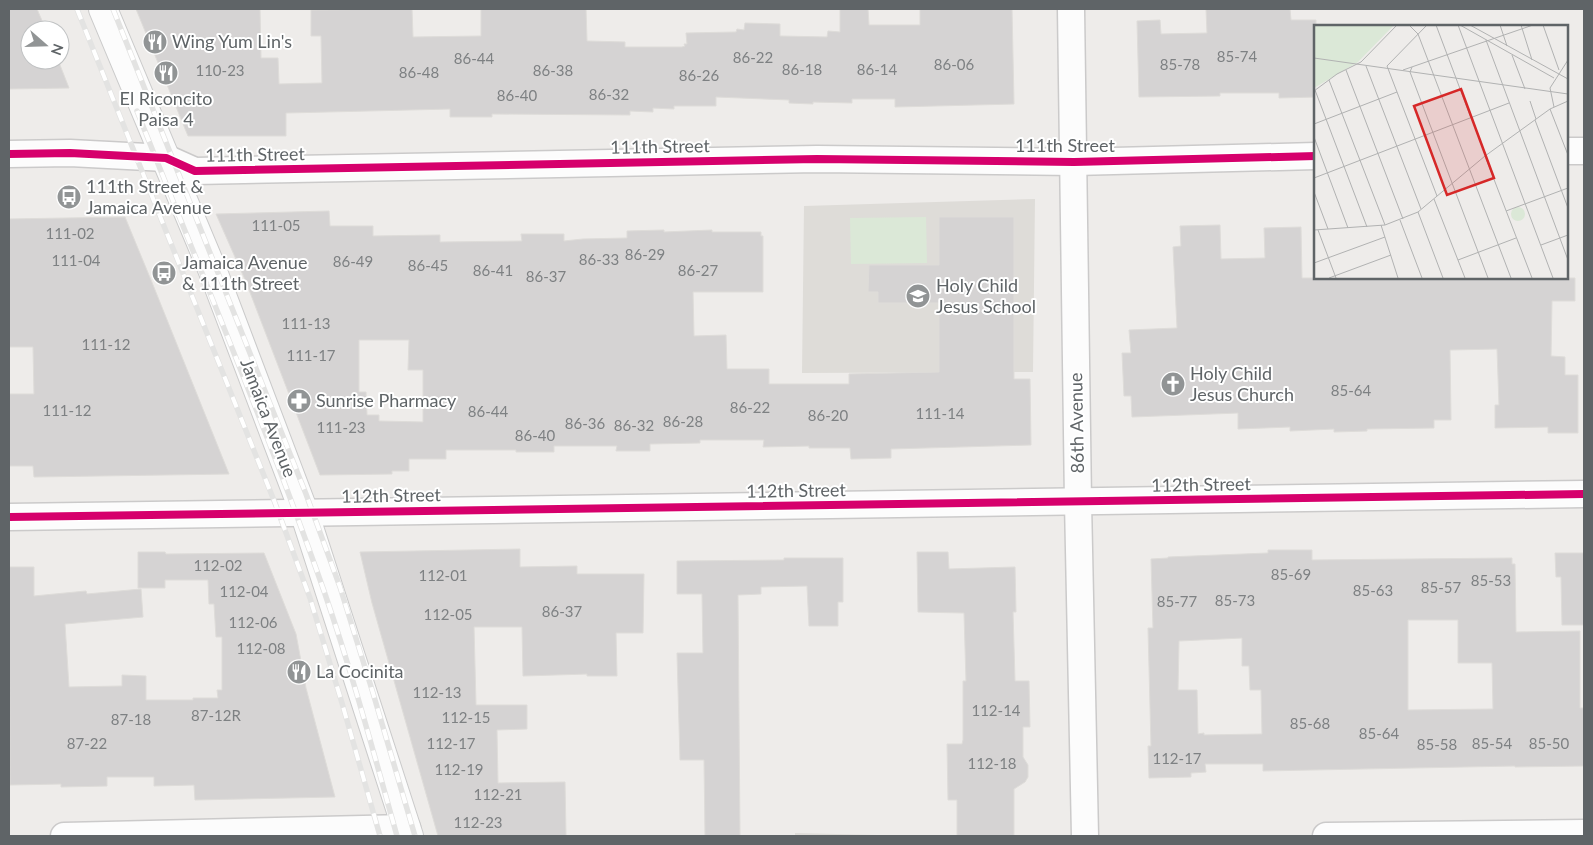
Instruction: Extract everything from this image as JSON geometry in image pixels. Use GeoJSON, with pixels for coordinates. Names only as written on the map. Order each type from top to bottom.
{"type":"FeatureCollection","features":[{"type":"Feature","properties":{"kind":"main road","name":"Jamaica Avenue"},"geometry":{"type":"LineString","coordinates":[[104,9],[212,269],[304,512],[408,832]]}},
{"type":"Feature","properties":{"kind":"street","name":"86th Avenue"},"geometry":{"type":"LineString","coordinates":[[1071,9],[1085,836]]}},
{"type":"Feature","properties":{"kind":"street"},"geometry":{"type":"LineString","coordinates":[[1568,151],[1584,151]]}},
{"type":"Feature","properties":{"kind":"street","name":"111th Street"},"geometry":{"type":"LineString","coordinates":[[9,154],[70,153],[166,158],[195,171],[816,159],[1074,162],[1314,156]]}},
{"type":"Feature","properties":{"kind":"street","name":"112th Street"},"geometry":{"type":"LineString","coordinates":[[9,517],[1584,494]]}},
{"type":"Feature","properties":{"kind":"street"},"geometry":{"type":"LineString","coordinates":[[64,836],[408,832]]}},
{"type":"Feature","properties":{"kind":"street"},"geometry":{"type":"LineString","coordinates":[[1326,836],[1584,833]]}},
{"type":"Feature","properties":{"kind":"shaded area","name":"Holy Child Jesus School"},"geometry":{"type":"Polygon","coordinates":[[[1035,199],[1033,372],[802,373],[804,206],[1035,199]]]}},
{"type":"Feature","properties":{"kind":"shaded area"},"geometry":{"type":"Polygon","coordinates":[[[795,833],[918,836],[795,836],[795,833]]]}},
{"type":"Feature","properties":{"kind":"green space"},"geometry":{"type":"Polygon","coordinates":[[[926,217],[927,263],[851,264],[850,218],[926,217]]]}},
{"type":"Feature","properties":{"kind":"building"},"geometry":{"type":"Polygon","coordinates":[[[9,9],[37,9],[42,20],[20,20],[20,70],[62,70],[69,88],[9,89],[9,9]]]}},
{"type":"Feature","properties":{"kind":"building"},"geometry":{"type":"Polygon","coordinates":[[[136,9],[260,9],[261,58],[278,58],[279,84],[322,83],[321,36],[311,36],[311,10],[412,9],[413,37],[481,36],[481,9],[586,9],[587,41],[625,42],[625,47],[682,47],[685,46],[684,44],[687,44],[686,33],[736,32],[737,29],[744,30],[745,23],[780,24],[780,36],[827,37],[828,31],[840,32],[840,9],[868,9],[869,25],[920,25],[920,9],[1012,9],[1014,104],[895,107],[895,99],[852,99],[852,103],[813,102],[813,104],[789,103],[789,100],[716,97],[716,106],[674,106],[674,109],[653,108],[653,112],[630,111],[630,115],[492,114],[492,117],[450,117],[450,109],[286,113],[286,136],[188,136],[136,9]]]}},
{"type":"Feature","properties":{"kind":"building"},"geometry":{"type":"Polygon","coordinates":[[[1206,9],[1290,9],[1291,20],[1316,20],[1316,25],[1314,25],[1314,97],[1279,98],[1279,93],[1220,93],[1220,96],[1139,97],[1137,21],[1160,20],[1161,34],[1207,33],[1206,9]]]}},
{"type":"Feature","properties":{"kind":"building"},"geometry":{"type":"Polygon","coordinates":[[[329,211],[330,226],[373,226],[373,236],[440,235],[440,242],[522,241],[521,234],[564,234],[564,241],[627,238],[627,231],[712,230],[712,232],[761,232],[761,236],[763,236],[763,292],[693,292],[694,336],[726,335],[727,369],[769,369],[769,384],[849,384],[849,374],[939,372],[939,303],[878,303],[878,292],[868,292],[869,265],[939,265],[939,217],[1014,217],[1014,379],[1030,379],[1031,445],[891,449],[891,458],[851,459],[850,448],[809,448],[809,446],[763,447],[764,440],[700,440],[700,443],[650,444],[650,451],[616,451],[617,446],[554,446],[554,452],[446,450],[446,459],[409,459],[409,471],[392,471],[392,474],[320,475],[246,282],[216,214],[329,211]],[[359,340],[359,392],[366,392],[367,415],[379,415],[379,421],[423,422],[423,370],[408,370],[409,340],[359,340]]]}},
{"type":"Feature","properties":{"kind":"building"},"geometry":{"type":"Polygon","coordinates":[[[125,217],[229,474],[34,477],[33,466],[9,466],[9,394],[34,394],[33,347],[9,347],[9,219],[125,217]]]}},
{"type":"Feature","properties":{"kind":"building"},"geometry":{"type":"Polygon","coordinates":[[[1220,225],[1221,259],[1265,258],[1264,228],[1301,227],[1302,278],[1575,278],[1575,301],[1552,301],[1551,356],[1565,357],[1565,375],[1578,375],[1578,433],[1548,433],[1548,427],[1495,428],[1495,405],[1499,405],[1497,349],[1450,350],[1451,420],[1434,420],[1434,428],[1367,429],[1367,431],[1334,432],[1334,429],[1290,431],[1290,427],[1238,429],[1238,413],[1132,417],[1131,396],[1124,396],[1122,353],[1131,353],[1129,330],[1177,328],[1173,247],[1181,246],[1180,226],[1220,225]]]}},
{"type":"Feature","properties":{"kind":"building"},"geometry":{"type":"Polygon","coordinates":[[[520,549],[520,567],[577,566],[577,574],[644,574],[643,633],[616,633],[617,676],[587,676],[587,674],[523,676],[522,627],[474,627],[476,705],[527,705],[527,729],[497,730],[498,783],[565,782],[566,836],[438,836],[372,603],[360,552],[520,549]]]}},
{"type":"Feature","properties":{"kind":"building"},"geometry":{"type":"Polygon","coordinates":[[[1268,550],[1312,550],[1312,560],[1512,558],[1512,564],[1515,564],[1516,632],[1580,631],[1580,708],[1584,708],[1584,766],[1263,771],[1263,764],[1205,764],[1206,772],[1191,773],[1191,777],[1149,778],[1148,746],[1151,746],[1148,628],[1153,628],[1151,559],[1268,553],[1268,550]],[[1408,620],[1408,710],[1493,709],[1492,663],[1458,663],[1458,620],[1408,620]],[[1242,638],[1179,641],[1178,690],[1197,690],[1198,734],[1262,734],[1261,690],[1250,690],[1249,666],[1242,666],[1242,638]]]}},
{"type":"Feature","properties":{"kind":"building"},"geometry":{"type":"Polygon","coordinates":[[[138,552],[165,552],[166,554],[264,553],[296,634],[306,688],[335,797],[195,800],[194,785],[154,786],[154,777],[107,777],[107,786],[61,787],[61,784],[10,785],[9,567],[34,567],[34,596],[86,591],[87,594],[141,589],[143,617],[65,624],[69,687],[122,686],[122,675],[146,676],[146,700],[218,698],[217,690],[222,690],[222,637],[216,637],[214,604],[209,604],[208,580],[165,580],[165,588],[138,588],[138,552]]]}},
{"type":"Feature","properties":{"kind":"building"},"geometry":{"type":"Polygon","coordinates":[[[917,552],[948,552],[949,569],[1015,567],[1016,612],[1013,612],[1015,681],[1029,681],[1030,727],[1023,727],[1023,757],[1028,765],[1028,777],[1025,782],[1014,789],[1014,836],[957,836],[957,800],[948,800],[947,744],[962,744],[963,740],[963,681],[966,681],[964,613],[918,612],[917,552]]]}},
{"type":"Feature","properties":{"kind":"building"},"geometry":{"type":"Polygon","coordinates":[[[1555,553],[1584,553],[1584,625],[1562,625],[1561,577],[1556,577],[1555,553]]]}},
{"type":"Feature","properties":{"kind":"building"},"geometry":{"type":"Polygon","coordinates":[[[784,558],[843,558],[843,602],[838,602],[838,626],[809,626],[807,586],[761,587],[761,594],[738,595],[740,836],[705,836],[704,760],[680,760],[677,653],[703,653],[702,594],[677,594],[677,561],[784,560],[784,558]]]}},
{"type":"Feature","properties":{"kind":"railway"},"geometry":{"type":"LineString","coordinates":[[77,9],[275,503],[310,598],[380,836]]}},
{"type":"Feature","properties":{"kind":"railway"},"geometry":{"type":"LineString","coordinates":[[113,9],[306,494],[340,587],[415,836]]}},
{"type":"Feature","properties":{"kind":"railway"},"geometry":{"type":"LineString","coordinates":[[137,111],[256,410],[324,591],[353,682],[397,836]]}},
{"type":"Feature","properties":{"kind":"cycle path"},"geometry":{"type":"LineString","coordinates":[[9,154],[70,153],[166,158],[195,171],[817,159],[1074,162],[1314,156]]}},
{"type":"Feature","properties":{"kind":"cycle path"},"geometry":{"type":"LineString","coordinates":[[9,517],[1584,494]]}},
{"type":"Feature","properties":{"kind":"place","name":"Wing Yum Lin's"},"geometry":{"type":"Point","coordinates":[155,42]}},
{"type":"Feature","properties":{"kind":"place","name":"El Riconcito Paisa 4"},"geometry":{"type":"Point","coordinates":[166,73]}},
{"type":"Feature","properties":{"kind":"place","name":"111th Street & Jamaica Avenue"},"geometry":{"type":"Point","coordinates":[69,197]}},
{"type":"Feature","properties":{"kind":"place","name":"Jamaica Avenue & 111th Street"},"geometry":{"type":"Point","coordinates":[164,273]}},
{"type":"Feature","properties":{"kind":"place","name":"Holy Child Jesus School"},"geometry":{"type":"Point","coordinates":[918,296]}},
{"type":"Feature","properties":{"kind":"place","name":"Holy Child Jesus Church"},"geometry":{"type":"Point","coordinates":[1173,384]}},
{"type":"Feature","properties":{"kind":"place","name":"Sunrise Pharmacy"},"geometry":{"type":"Point","coordinates":[299,401]}},
{"type":"Feature","properties":{"kind":"place","name":"La Cocinita"},"geometry":{"type":"Point","coordinates":[299,672]}}]}
